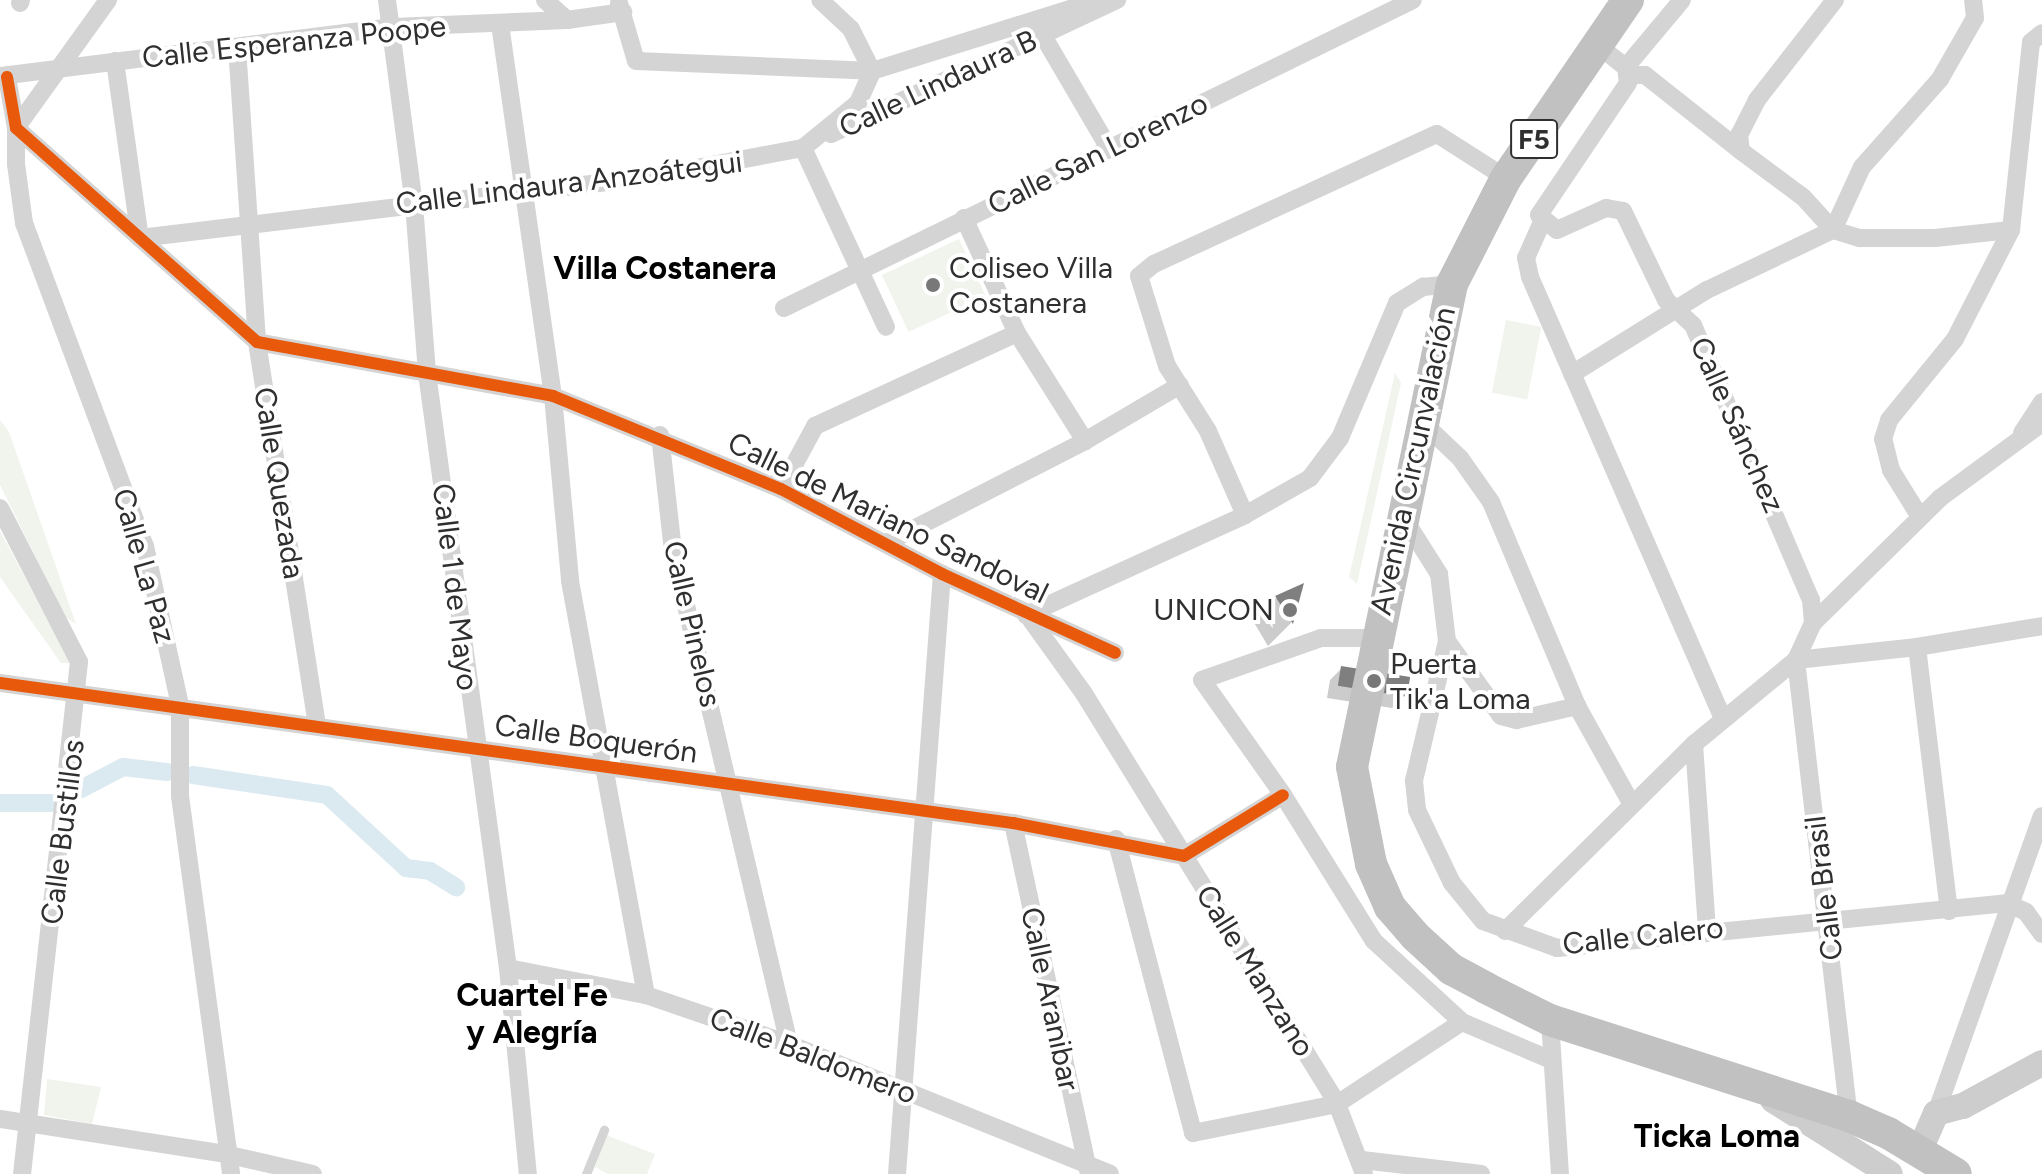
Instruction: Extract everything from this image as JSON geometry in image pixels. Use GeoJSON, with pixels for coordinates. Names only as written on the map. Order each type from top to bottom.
{"type":"FeatureCollection","features":[{"type":"Feature","properties":{"kind":"highway","name":"Avenida Circunvalación"},"geometry":{"type":"LineString","coordinates":[[1628,0],[1600,47],[1506,178],[1452,284],[1375,638],[1352,767],[1371,864],[1390,907],[1451,969],[1550,1020],[1849,1116],[1920,1150],[1956,1174]]}},
{"type":"Feature","properties":{"kind":"main road"},"geometry":{"type":"LineString","coordinates":[[1920,1150],[1936,1113],[1963,1106],[2042,1063]]}},
{"type":"Feature","properties":{"kind":"main road"},"geometry":{"type":"LineString","coordinates":[[1745,1084],[1890,1174]]}},
{"type":"Feature","properties":{"kind":"street"},"geometry":{"type":"LineString","coordinates":[[16,128],[108,0]]}},
{"type":"Feature","properties":{"kind":"street","name":"Calle 1 de Mayo"},"geometry":{"type":"LineString","coordinates":[[387,0],[393,27],[414,204],[427,373],[475,748],[508,968],[528,1174]]}},
{"type":"Feature","properties":{"kind":"street"},"geometry":{"type":"LineString","coordinates":[[545,0],[567,20]]}},
{"type":"Feature","properties":{"kind":"street"},"geometry":{"type":"LineString","coordinates":[[820,0],[851,29],[872,71]]}},
{"type":"Feature","properties":{"kind":"street","name":"Calle Lindaura B"},"geometry":{"type":"LineString","coordinates":[[620,6],[636,61],[872,71],[1098,0]]}},
{"type":"Feature","properties":{"kind":"street","name":"Calle Lindaura B"},"geometry":{"type":"LineString","coordinates":[[803,148],[1117,0]]}},
{"type":"Feature","properties":{"kind":"street","name":"Calle San Lorenzo"},"geometry":{"type":"LineString","coordinates":[[784,308],[1413,0]]}},
{"type":"Feature","properties":{"kind":"street"},"geometry":{"type":"LineString","coordinates":[[1682,0],[1627,71],[1542,205],[1542,222],[1526,258],[1572,374],[1723,718]]}},
{"type":"Feature","properties":{"kind":"street"},"geometry":{"type":"LineString","coordinates":[[1741,151],[1739,135],[1757,100],[1835,0]]}},
{"type":"Feature","properties":{"kind":"street"},"geometry":{"type":"LineString","coordinates":[[1572,374],[1676,308],[1833,230],[1862,167],[1940,79],[1975,18],[1975,0]]}},
{"type":"Feature","properties":{"kind":"street","name":"Calle Esperanza Poope"},"geometry":{"type":"LineString","coordinates":[[3,76],[393,27],[567,20],[620,6]]}},
{"type":"Feature","properties":{"kind":"street"},"geometry":{"type":"LineString","coordinates":[[500,24],[526,188],[553,396],[570,581],[646,995]]}},
{"type":"Feature","properties":{"kind":"street"},"geometry":{"type":"LineString","coordinates":[[1920,517],[1891,470],[1883,439],[1889,420],[1955,339],[2011,230],[2031,42],[2042,33]]}},
{"type":"Feature","properties":{"kind":"street"},"geometry":{"type":"LineString","coordinates":[[1042,34],[1110,150]]}},
{"type":"Feature","properties":{"kind":"street","name":"Calle Quezada"},"geometry":{"type":"LineString","coordinates":[[237,47],[252,221],[257,342],[317,725]]}},
{"type":"Feature","properties":{"kind":"street"},"geometry":{"type":"LineString","coordinates":[[1600,47],[1627,71],[1645,75],[1803,197],[1833,230],[1860,238],[1935,238],[2011,230]]}},
{"type":"Feature","properties":{"kind":"street"},"geometry":{"type":"LineString","coordinates":[[115,61],[140,238]]}},
{"type":"Feature","properties":{"kind":"street","name":"Calle Lindaura Anzoátegui"},"geometry":{"type":"LineString","coordinates":[[140,238],[252,221],[414,204],[526,188],[649,177],[803,148],[858,103],[872,71]]}},
{"type":"Feature","properties":{"kind":"street"},"geometry":{"type":"LineString","coordinates":[[3,76],[16,128],[257,342]]}},
{"type":"Feature","properties":{"kind":"street","name":"Calle La Paz"},"geometry":{"type":"LineString","coordinates":[[16,128],[24,223],[145,546],[180,705],[180,796],[225,1154],[231,1174]]}},
{"type":"Feature","properties":{"kind":"street"},"geometry":{"type":"LineString","coordinates":[[1245,515],[1208,431],[1167,366],[1139,276],[1154,264],[1437,134],[1506,178]]}},
{"type":"Feature","properties":{"kind":"street"},"geometry":{"type":"LineString","coordinates":[[803,148],[886,327]]}},
{"type":"Feature","properties":{"kind":"street","name":"Calle Sánchez"},"geometry":{"type":"LineString","coordinates":[[1542,222],[1557,230],[1606,208],[1623,211],[1662,293],[1693,325],[1712,364],[1801,571],[1813,623]]}},
{"type":"Feature","properties":{"kind":"street"},"geometry":{"type":"LineString","coordinates":[[964,218],[1017,333],[1085,441]]}},
{"type":"Feature","properties":{"kind":"street"},"geometry":{"type":"LineString","coordinates":[[1026,615],[1245,515],[1310,478],[1340,438],[1397,303],[1423,287],[1452,284]]}},
{"type":"Feature","properties":{"kind":"street"},"geometry":{"type":"LineString","coordinates":[[781,489],[815,426],[1017,333]]}},
{"type":"Feature","properties":{"kind":"street","name":"Calle de Mariano Sandoval"},"geometry":{"type":"LineString","coordinates":[[257,342],[553,396],[660,435],[781,489],[888,542],[942,574],[1026,615],[1115,653]]}},
{"type":"Feature","properties":{"kind":"street"},"geometry":{"type":"LineString","coordinates":[[888,542],[1085,441],[1180,385]]}},
{"type":"Feature","properties":{"kind":"street"},"geometry":{"type":"LineString","coordinates":[[2021,436],[2042,402]]}},
{"type":"Feature","properties":{"kind":"street"},"geometry":{"type":"LineString","coordinates":[[1421,421],[1460,458],[1491,502],[1577,706],[1632,805]]}},
{"type":"Feature","properties":{"kind":"street"},"geometry":{"type":"LineString","coordinates":[[1505,931],[1694,744],[1796,660],[1813,623],[1920,517],[2021,436],[2042,423]]}},
{"type":"Feature","properties":{"kind":"street","name":"Calle Pinelos"},"geometry":{"type":"LineString","coordinates":[[660,435],[673,550],[789,1044]]}},
{"type":"Feature","properties":{"kind":"street","name":"Calle Bustillos"},"geometry":{"type":"LineString","coordinates":[[0,508],[73,644],[79,690],[22,1174]]}},
{"type":"Feature","properties":{"kind":"street","name":"Calle Calero"},"geometry":{"type":"LineString","coordinates":[[1401,515],[1439,574],[1447,641],[1414,781],[1417,810],[1452,883],[1483,921],[1557,948],[1707,929],[1949,911],[2007,903]]}},
{"type":"Feature","properties":{"kind":"street"},"geometry":{"type":"LineString","coordinates":[[897,1174],[906,1090],[921,813],[942,574]]}},
{"type":"Feature","properties":{"kind":"street","name":"Calle Manzano"},"geometry":{"type":"LineString","coordinates":[[1026,615],[1083,692],[1337,1104],[1363,1167]]}},
{"type":"Feature","properties":{"kind":"street"},"geometry":{"type":"LineString","coordinates":[[1796,660],[1917,647],[2042,626]]}},
{"type":"Feature","properties":{"kind":"street"},"geometry":{"type":"LineString","coordinates":[[1375,638],[1321,638],[1202,680],[1283,795],[1374,941],[1462,1022],[1551,1060]]}},
{"type":"Feature","properties":{"kind":"street"},"geometry":{"type":"LineString","coordinates":[[1447,641],[1501,716],[1516,720],[1577,706]]}},
{"type":"Feature","properties":{"kind":"street"},"geometry":{"type":"LineString","coordinates":[[1917,647],[1949,911]]}},
{"type":"Feature","properties":{"kind":"street","name":"Calle Brasil"},"geometry":{"type":"LineString","coordinates":[[1796,660],[1849,1116]]}},
{"type":"Feature","properties":{"kind":"street","name":"Calle Boquerón"},"geometry":{"type":"LineString","coordinates":[[0,683],[79,690],[921,813],[1013,823],[1116,839],[1184,856]]}},
{"type":"Feature","properties":{"kind":"street"},"geometry":{"type":"LineString","coordinates":[[1694,744],[1707,929]]}},
{"type":"Feature","properties":{"kind":"street"},"geometry":{"type":"LineString","coordinates":[[1184,856],[1283,795]]}},
{"type":"Feature","properties":{"kind":"street"},"geometry":{"type":"LineString","coordinates":[[1936,1113],[2007,903],[2042,816]]}},
{"type":"Feature","properties":{"kind":"street","name":"Calle Aranibar"},"geometry":{"type":"LineString","coordinates":[[1013,823],[1087,1170]]}},
{"type":"Feature","properties":{"kind":"street"},"geometry":{"type":"LineString","coordinates":[[1116,839],[1193,1133],[1337,1104],[1462,1022]]}},
{"type":"Feature","properties":{"kind":"street"},"geometry":{"type":"LineString","coordinates":[[2007,903],[2026,912],[2042,934]]}},
{"type":"Feature","properties":{"kind":"street","name":"Calle Baldomero"},"geometry":{"type":"LineString","coordinates":[[508,968],[646,995],[789,1044],[906,1090],[1087,1170],[1110,1174]]}},
{"type":"Feature","properties":{"kind":"street"},"geometry":{"type":"LineString","coordinates":[[1550,1020],[1560,1174]]}},
{"type":"Feature","properties":{"kind":"street"},"geometry":{"type":"LineString","coordinates":[[0,1119],[225,1154],[313,1174]]}},
{"type":"Feature","properties":{"kind":"street"},"geometry":{"type":"LineString","coordinates":[[1363,1167],[1481,1174]]}},
{"type":"Feature","properties":{"kind":"lane"},"geometry":{"type":"LineString","coordinates":[[586,1174],[604,1130]]}},
{"type":"Feature","properties":{"kind":"shaded area","name":"Coliseo Villa Costanera"},"geometry":{"type":"Polygon","coordinates":[[[959,239],[986,296],[909,332],[882,275],[959,239]]]}},
{"type":"Feature","properties":{"kind":"shaded area"},"geometry":{"type":"Polygon","coordinates":[[[1506,320],[1541,327],[1527,400],[1492,393],[1506,320]]]}},
{"type":"Feature","properties":{"kind":"shaded area"},"geometry":{"type":"Polygon","coordinates":[[[1395,373],[1401,383],[1357,584],[1349,577],[1395,373]]]}},
{"type":"Feature","properties":{"kind":"shaded area"},"geometry":{"type":"Polygon","coordinates":[[[0,420],[9,432],[76,624],[65,617],[0,485],[0,420]]]}},
{"type":"Feature","properties":{"kind":"shaded area"},"geometry":{"type":"Polygon","coordinates":[[[0,531],[71,663],[61,663],[0,577],[0,531]]]}},
{"type":"Feature","properties":{"kind":"shaded area"},"geometry":{"type":"Polygon","coordinates":[[[47,1079],[101,1087],[92,1124],[44,1115],[47,1079]]]}},
{"type":"Feature","properties":{"kind":"shaded area"},"geometry":{"type":"Polygon","coordinates":[[[606,1135],[655,1154],[647,1174],[608,1174],[595,1167],[606,1135]]]}},
{"type":"Feature","properties":{"kind":"building","name":"UNICON"},"geometry":{"type":"Polygon","coordinates":[[[1304,583],[1293,624],[1275,596],[1304,583]]]}},
{"type":"Feature","properties":{"kind":"building","name":"Puerta Tik'a Loma"},"geometry":{"type":"Polygon","coordinates":[[[1341,666],[1410,677],[1407,697],[1338,686],[1341,666]]]}},
{"type":"Feature","properties":{"kind":"waterway"},"geometry":{"type":"LineString","coordinates":[[81,789],[123,767],[167,772]]}},
{"type":"Feature","properties":{"kind":"waterway"},"geometry":{"type":"LineString","coordinates":[[193,775],[327,795],[406,868],[430,871],[456,887]]}},
{"type":"Feature","properties":{"kind":"waterway"},"geometry":{"type":"LineString","coordinates":[[0,803],[53,803]]}},
{"type":"Feature","properties":{"kind":"cycle path"},"geometry":{"type":"LineString","coordinates":[[7,77],[16,128],[257,342],[553,396],[781,489],[942,574],[1115,653]]}},
{"type":"Feature","properties":{"kind":"cycle path"},"geometry":{"type":"LineString","coordinates":[[0,683],[1013,823],[1184,856],[1283,795]]}},
{"type":"Feature","properties":{"kind":"place","name":"Coliseo Villa Costanera"},"geometry":{"type":"Point","coordinates":[933,285]}},
{"type":"Feature","properties":{"kind":"place","name":"UNICON"},"geometry":{"type":"Point","coordinates":[1290,610]}},
{"type":"Feature","properties":{"kind":"place","name":"Puerta Tik'a Loma"},"geometry":{"type":"Point","coordinates":[1374,681]}},
{"type":"Feature","properties":{"kind":"district","name":"Villa Costanera"},"geometry":{"type":"Point","coordinates":[665,268]}},
{"type":"Feature","properties":{"kind":"district","name":"Cuartel Fe y Alegría"},"geometry":{"type":"Point","coordinates":[532,1014]}},
{"type":"Feature","properties":{"kind":"district","name":"Ticka Loma"},"geometry":{"type":"Point","coordinates":[1717,1136]}}]}
